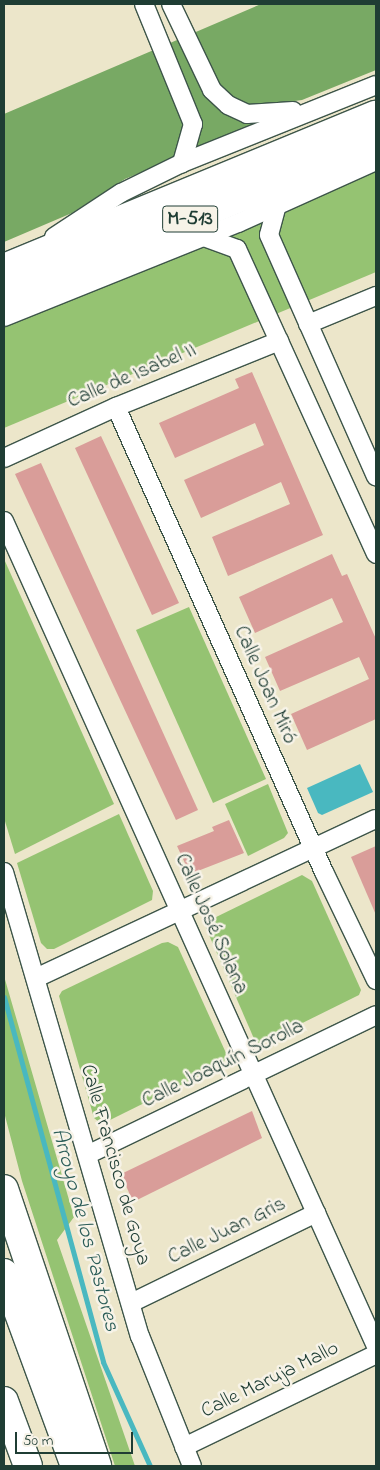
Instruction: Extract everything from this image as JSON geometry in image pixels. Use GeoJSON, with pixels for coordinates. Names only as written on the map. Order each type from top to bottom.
{"type":"FeatureCollection","features":[{"type":"Feature","properties":{"kind":"main road","name":"M-513"},"geometry":{"type":"LineString","coordinates":[[5,268],[376,116]]}},
{"type":"Feature","properties":{"kind":"main road","name":"M-513"},"geometry":{"type":"LineString","coordinates":[[4,296],[376,141]]}},
{"type":"Feature","properties":{"kind":"main road"},"geometry":{"type":"LineString","coordinates":[[4,1189],[97,1466]]}},
{"type":"Feature","properties":{"kind":"main road"},"geometry":{"type":"LineString","coordinates":[[4,1273],[74,1466]]}},
{"type":"Feature","properties":{"kind":"main road"},"geometry":{"type":"LineString","coordinates":[[4,1401],[28,1466]]}},
{"type":"Feature","properties":{"kind":"street"},"geometry":{"type":"LineString","coordinates":[[144,4],[193,124],[182,163]]}},
{"type":"Feature","properties":{"kind":"street"},"geometry":{"type":"LineString","coordinates":[[171,4],[212,90],[228,105],[247,114],[280,114],[340,100]]}},
{"type":"Feature","properties":{"kind":"street"},"geometry":{"type":"LineString","coordinates":[[5,268],[121,193],[182,163],[376,85]]}},
{"type":"Feature","properties":{"kind":"street"},"geometry":{"type":"LineString","coordinates":[[4,317],[204,236],[376,161]]}},
{"type":"Feature","properties":{"kind":"street"},"geometry":{"type":"LineString","coordinates":[[277,205],[269,235],[376,476]]}},
{"type":"Feature","properties":{"kind":"street"},"geometry":{"type":"LineString","coordinates":[[204,236],[237,249],[376,554]]}},
{"type":"Feature","properties":{"kind":"street"},"geometry":{"type":"LineString","coordinates":[[308,324],[376,296]]}},
{"type":"Feature","properties":{"kind":"street","name":"Calle de Isabel II"},"geometry":{"type":"LineString","coordinates":[[4,458],[116,407],[279,340]]}},
{"type":"Feature","properties":{"kind":"street","name":"Calle Joan Miró"},"geometry":{"type":"LineString","coordinates":[[116,407],[314,848],[376,980]]}},
{"type":"Feature","properties":{"kind":"street","name":"Calle José Solana"},"geometry":{"type":"LineString","coordinates":[[4,521],[376,1346]]}},
{"type":"Feature","properties":{"kind":"street"},"geometry":{"type":"LineString","coordinates":[[36,978],[376,819]]}},
{"type":"Feature","properties":{"kind":"street","name":"Calle Francisco de Goya"},"geometry":{"type":"LineString","coordinates":[[4,872],[89,1154],[140,1336],[192,1466]]}},
{"type":"Feature","properties":{"kind":"street","name":"Calle Joaquín Sorolla"},"geometry":{"type":"LineString","coordinates":[[89,1154],[376,1015]]}},
{"type":"Feature","properties":{"kind":"street","name":"Calle Juan Gris"},"geometry":{"type":"LineString","coordinates":[[131,1303],[316,1213]]}},
{"type":"Feature","properties":{"kind":"street","name":"Calle Maruja Mallo"},"geometry":{"type":"LineString","coordinates":[[184,1447],[376,1354]]}},
{"type":"Feature","properties":{"kind":"green space"},"geometry":{"type":"Polygon","coordinates":[[[261,4],[376,4],[376,70],[302,100],[280,103],[252,126],[125,179],[72,213],[4,242],[4,114],[261,4]]]}},
{"type":"Feature","properties":{"kind":"green space"},"geometry":{"type":"Polygon","coordinates":[[[376,164],[376,272],[4,428],[4,317],[376,164]]]}},
{"type":"Feature","properties":{"kind":"green space"},"geometry":{"type":"Polygon","coordinates":[[[4,559],[114,804],[15,854],[4,818],[4,559]]]}},
{"type":"Feature","properties":{"kind":"green space"},"geometry":{"type":"Polygon","coordinates":[[[189,607],[266,779],[213,803],[136,630],[189,607]]]}},
{"type":"Feature","properties":{"kind":"green space"},"geometry":{"type":"Polygon","coordinates":[[[268,784],[288,833],[284,838],[248,856],[225,804],[268,784]]]}},
{"type":"Feature","properties":{"kind":"green space"},"geometry":{"type":"Polygon","coordinates":[[[119,814],[153,891],[152,900],[54,949],[47,949],[41,943],[17,863],[119,814]]]}},
{"type":"Feature","properties":{"kind":"green space"},"geometry":{"type":"Polygon","coordinates":[[[302,875],[312,881],[361,990],[359,995],[260,1044],[255,1041],[206,928],[210,920],[302,875]]]}},
{"type":"Feature","properties":{"kind":"green space"},"geometry":{"type":"Polygon","coordinates":[[[168,942],[178,947],[226,1053],[225,1060],[223,1064],[106,1122],[99,1122],[94,1118],[59,996],[62,991],[162,943],[168,942]]]}},
{"type":"Feature","properties":{"kind":"green space"},"geometry":{"type":"Polygon","coordinates":[[[4,976],[74,1217],[57,1240],[135,1466],[115,1466],[22,1181],[4,1112],[4,976]]]}},
{"type":"Feature","properties":{"kind":"water"},"geometry":{"type":"Polygon","coordinates":[[[360,764],[373,792],[322,815],[318,813],[307,788],[360,764]]]}},
{"type":"Feature","properties":{"kind":"building"},"geometry":{"type":"Polygon","coordinates":[[[252,372],[323,535],[228,576],[212,537],[290,504],[281,482],[201,518],[184,480],[264,445],[255,423],[175,458],[159,423],[239,388],[235,379],[252,372]]]}},
{"type":"Feature","properties":{"kind":"building"},"geometry":{"type":"Polygon","coordinates":[[[101,436],[179,603],[152,615],[75,448],[101,436]]]}},
{"type":"Feature","properties":{"kind":"building"},"geometry":{"type":"Polygon","coordinates":[[[41,463],[198,810],[176,820],[15,474],[41,463]]]}},
{"type":"Feature","properties":{"kind":"building"},"geometry":{"type":"Polygon","coordinates":[[[332,554],[342,576],[347,574],[376,639],[376,719],[307,750],[291,714],[369,679],[359,657],[280,691],[265,657],[343,622],[332,598],[255,633],[239,597],[332,554]]]}},
{"type":"Feature","properties":{"kind":"building"},"geometry":{"type":"Polygon","coordinates":[[[229,820],[244,853],[190,874],[177,846],[214,831],[212,827],[229,820]]]}},
{"type":"Feature","properties":{"kind":"building"},"geometry":{"type":"Polygon","coordinates":[[[376,846],[376,915],[351,857],[376,846]]]}},
{"type":"Feature","properties":{"kind":"building"},"geometry":{"type":"Polygon","coordinates":[[[252,1111],[262,1138],[133,1202],[121,1174],[252,1111]]]}},
{"type":"Feature","properties":{"kind":"waterway","name":"Arroyo de los Pastores"},"geometry":{"type":"LineString","coordinates":[[4,997],[103,1362],[150,1466]]}}]}
